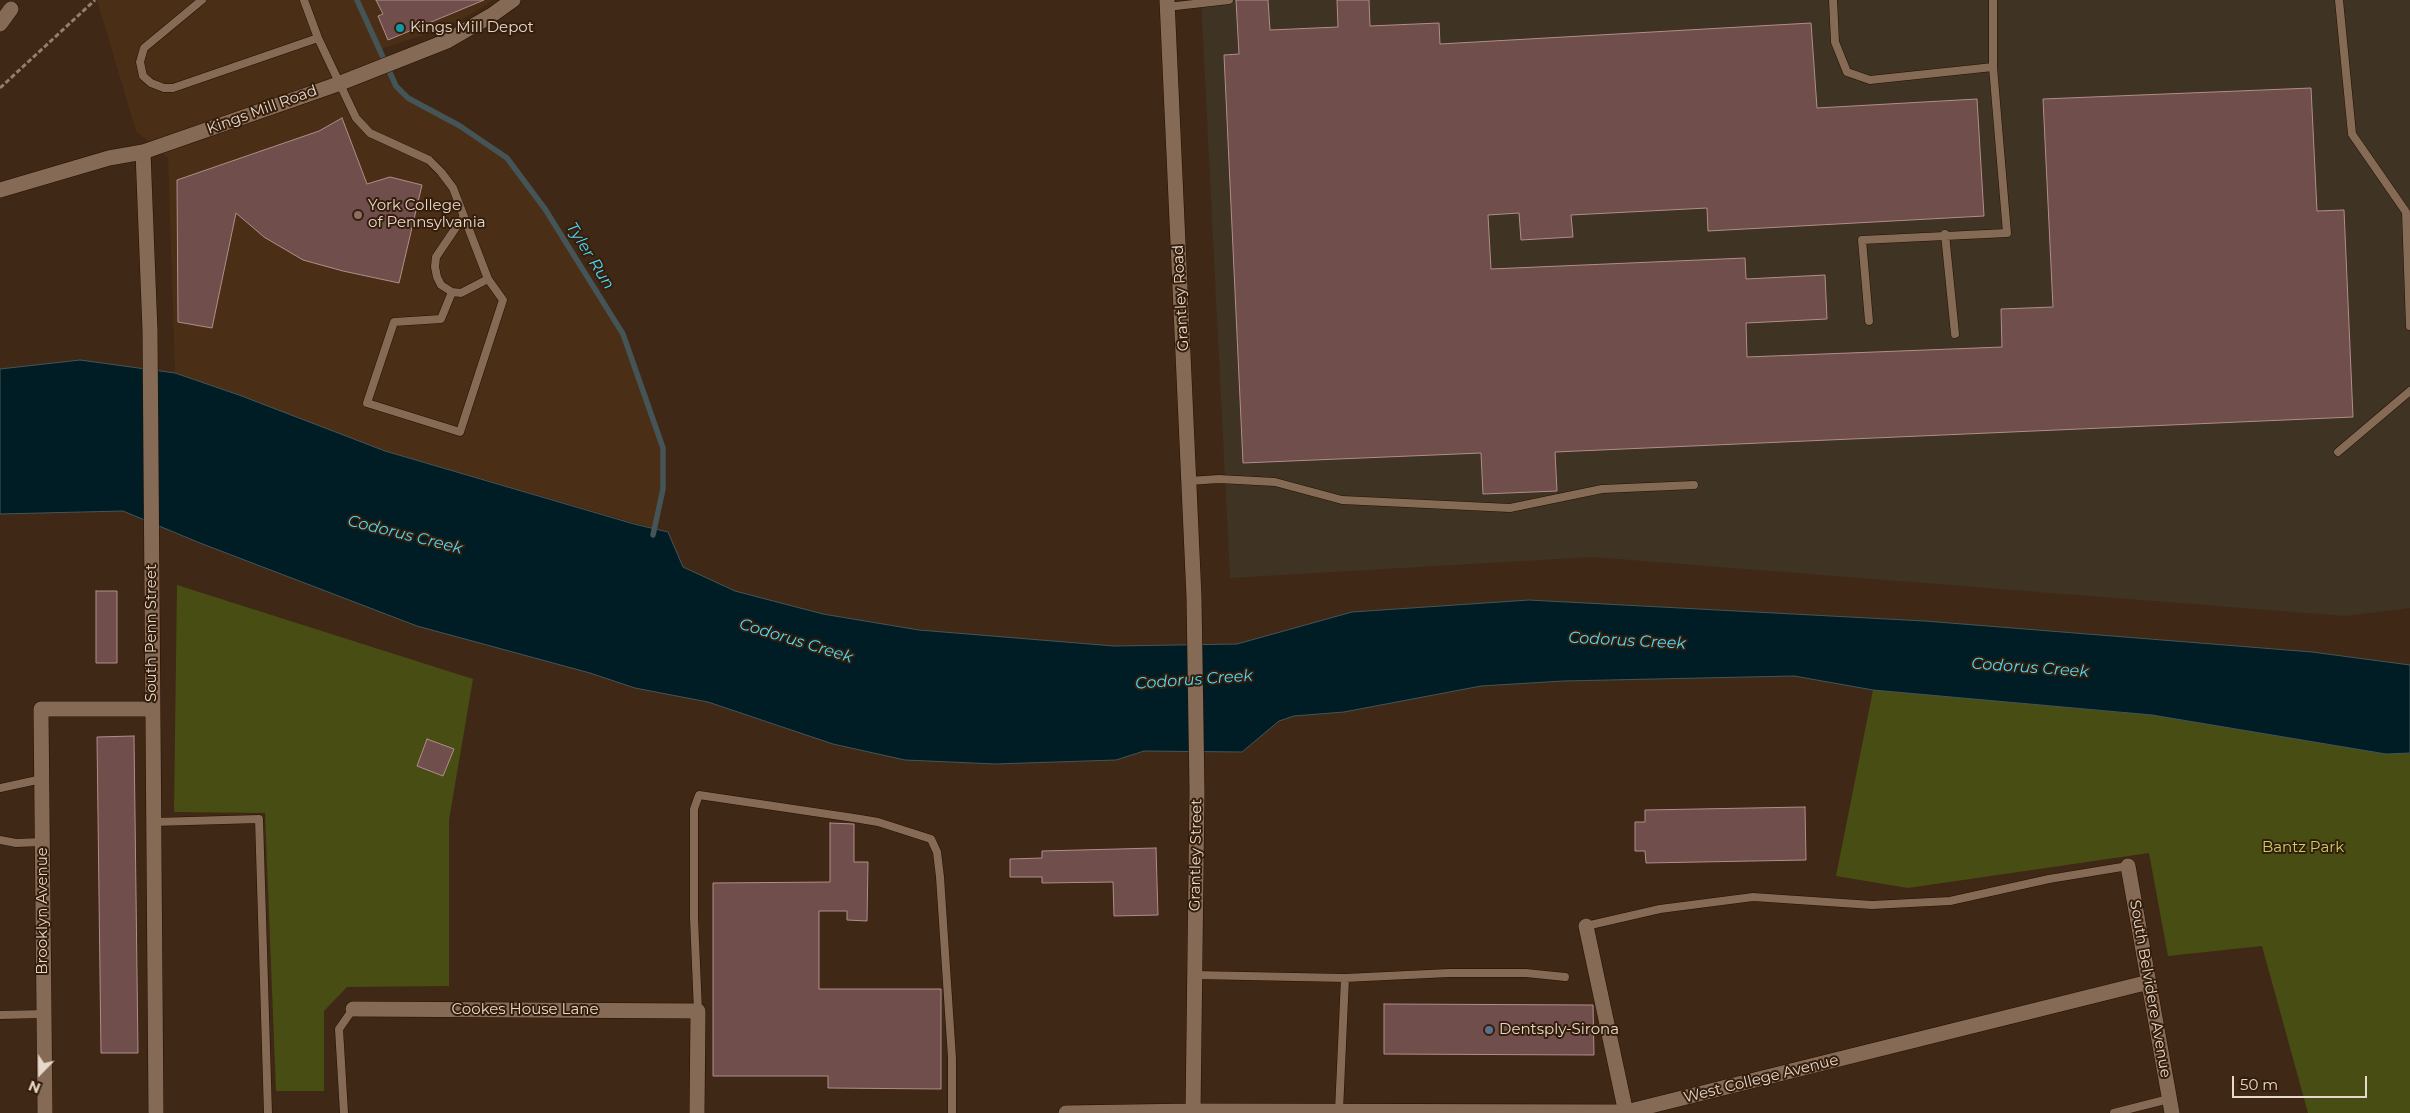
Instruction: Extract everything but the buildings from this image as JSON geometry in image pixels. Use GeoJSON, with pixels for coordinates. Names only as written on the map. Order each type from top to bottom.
{"type":"FeatureCollection","features":[{"type":"Feature","properties":{"kind":"street","name":"Kings Mill Road"},"geometry":{"type":"LineString","coordinates":[[0,190],[109,158],[143,152],[338,84],[447,41],[492,15],[512,0]]}},
{"type":"Feature","properties":{"kind":"street","name":"Grantley Road"},"geometry":{"type":"LineString","coordinates":[[1167,4],[1194,597]]}},
{"type":"Feature","properties":{"kind":"street"},"geometry":{"type":"LineString","coordinates":[[0,24],[11,5]]}},
{"type":"Feature","properties":{"kind":"street","name":"South Penn Street"},"geometry":{"type":"LineString","coordinates":[[143,152],[150,331],[156,1113]]}},
{"type":"Feature","properties":{"kind":"street","name":"Grantley Street"},"geometry":{"type":"LineString","coordinates":[[1193,1112],[1197,792],[1194,597]]}},
{"type":"Feature","properties":{"kind":"street","name":"Brooklyn Avenue"},"geometry":{"type":"LineString","coordinates":[[44,1113],[41,709],[153,709]]}},
{"type":"Feature","properties":{"kind":"street","name":"South Belvidere Avenue"},"geometry":{"type":"LineString","coordinates":[[2128,866],[2171,1106]]}},
{"type":"Feature","properties":{"kind":"street"},"geometry":{"type":"LineString","coordinates":[[1586,926],[1626,1113]]}},
{"type":"Feature","properties":{"kind":"street","name":"West College Avenue"},"geometry":{"type":"LineString","coordinates":[[1066,1113],[1626,1113],[2148,982]]}},
{"type":"Feature","properties":{"kind":"street","name":"Cookes House Lane"},"geometry":{"type":"LineString","coordinates":[[353,1009],[698,1011]]}},
{"type":"Feature","properties":{"kind":"street"},"geometry":{"type":"LineString","coordinates":[[697,1113],[698,1011]]}},
{"type":"Feature","properties":{"kind":"lane"},"geometry":{"type":"LineString","coordinates":[[202,0],[144,48],[140,62],[143,76],[151,83],[164,88],[173,88],[318,38]]}},
{"type":"Feature","properties":{"kind":"lane"},"geometry":{"type":"LineString","coordinates":[[304,0],[338,84],[356,118],[370,133],[428,160],[441,172],[453,188],[488,279],[503,300],[460,432],[367,403],[394,322],[441,319],[452,292]]}},
{"type":"Feature","properties":{"kind":"lane"},"geometry":{"type":"LineString","coordinates":[[1167,4],[1229,0]]}},
{"type":"Feature","properties":{"kind":"lane"},"geometry":{"type":"LineString","coordinates":[[1833,0],[1835,42],[1847,72],[1870,80],[1993,67]]}},
{"type":"Feature","properties":{"kind":"lane"},"geometry":{"type":"LineString","coordinates":[[1869,321],[1862,240],[1945,234],[2007,233],[1993,67],[1993,0]]}},
{"type":"Feature","properties":{"kind":"lane"},"geometry":{"type":"LineString","coordinates":[[2338,0],[2352,134],[2406,212],[2410,326]]}},
{"type":"Feature","properties":{"kind":"lane"},"geometry":{"type":"LineString","coordinates":[[463,216],[442,246],[435,267],[441,286],[452,292],[461,293],[488,279]]}},
{"type":"Feature","properties":{"kind":"lane"},"geometry":{"type":"LineString","coordinates":[[1945,234],[1954,334]]}},
{"type":"Feature","properties":{"kind":"lane"},"geometry":{"type":"LineString","coordinates":[[2338,452],[2410,391]]}},
{"type":"Feature","properties":{"kind":"lane"},"geometry":{"type":"LineString","coordinates":[[1189,481],[1219,479],[1275,482],[1342,500],[1510,508],[1602,489],[1694,485]]}},
{"type":"Feature","properties":{"kind":"lane"},"geometry":{"type":"LineString","coordinates":[[0,788],[42,779]]}},
{"type":"Feature","properties":{"kind":"lane"},"geometry":{"type":"LineString","coordinates":[[698,1011],[694,918],[694,808],[699,795],[870,821],[931,839],[937,852],[940,877],[952,1058],[952,1113]]}},
{"type":"Feature","properties":{"kind":"lane"},"geometry":{"type":"LineString","coordinates":[[154,822],[259,819],[268,1113]]}},
{"type":"Feature","properties":{"kind":"lane"},"geometry":{"type":"LineString","coordinates":[[0,840],[16,843],[42,842]]}},
{"type":"Feature","properties":{"kind":"lane"},"geometry":{"type":"LineString","coordinates":[[1586,926],[1660,909],[1753,897],[1872,905],[1950,901],[2049,879],[2128,866]]}},
{"type":"Feature","properties":{"kind":"lane"},"geometry":{"type":"LineString","coordinates":[[1195,976],[1345,978],[1449,973],[1526,973],[1565,977]]}},
{"type":"Feature","properties":{"kind":"lane"},"geometry":{"type":"LineString","coordinates":[[1341,1112],[1345,978]]}},
{"type":"Feature","properties":{"kind":"lane"},"geometry":{"type":"LineString","coordinates":[[344,1113],[339,1029],[353,1009]]}},
{"type":"Feature","properties":{"kind":"lane"},"geometry":{"type":"LineString","coordinates":[[0,1015],[44,1014]]}},
{"type":"Feature","properties":{"kind":"lane"},"geometry":{"type":"LineString","coordinates":[[2114,1113],[2171,1106]]}},
{"type":"Feature","properties":{"kind":"path"},"geometry":{"type":"LineString","coordinates":[[0,88],[95,0]]}},
{"type":"Feature","properties":{"kind":"shaded area","name":"York College of Pennsylvania"},"geometry":{"type":"Polygon","coordinates":[[[97,0],[493,0],[447,27],[379,50],[396,86],[408,98],[460,126],[507,158],[586,272],[623,334],[661,438],[664,469],[663,489],[654,528],[385,451],[239,395],[175,373],[168,158],[136,131],[97,0]]]}},
{"type":"Feature","properties":{"kind":"shaded area"},"geometry":{"type":"Polygon","coordinates":[[[1201,0],[2410,0],[2410,608],[2345,616],[1592,557],[1230,578],[1201,0]]]}},
{"type":"Feature","properties":{"kind":"green space"},"geometry":{"type":"Polygon","coordinates":[[[177,585],[473,679],[449,820],[449,986],[347,987],[324,1011],[324,1091],[276,1091],[265,813],[174,812],[177,585]]]}},
{"type":"Feature","properties":{"kind":"green space","name":"Bantz Park"},"geometry":{"type":"Polygon","coordinates":[[[1873,690],[2152,715],[2386,754],[2410,753],[2410,1113],[2308,1113],[2262,946],[2168,956],[2149,853],[1908,888],[1836,876],[1873,690]]]}},
{"type":"Feature","properties":{"kind":"water","name":"Codorus Creek"},"geometry":{"type":"Polygon","coordinates":[[[80,360],[175,373],[239,395],[385,451],[634,524],[668,532],[683,567],[735,591],[823,614],[919,630],[1114,646],[1237,644],[1352,612],[1529,600],[1925,621],[2312,652],[2410,665],[2410,753],[2386,754],[2152,715],[1873,690],[1794,676],[1563,681],[1481,686],[1344,712],[1294,716],[1279,721],[1242,752],[1144,751],[1116,760],[995,764],[905,760],[833,744],[708,702],[635,688],[590,673],[417,626],[200,543],[123,511],[0,514],[0,369],[80,360]]]}},
{"type":"Feature","properties":{"kind":"waterway","name":"Tyler Run"},"geometry":{"type":"LineString","coordinates":[[357,0],[396,86],[408,98],[460,126],[507,158],[545,209],[623,334],[663,448],[663,489],[653,535]]}},
{"type":"Feature","properties":{"kind":"place","name":"Kings Mill Depot"},"geometry":{"type":"Point","coordinates":[400,28]}},
{"type":"Feature","properties":{"kind":"place","name":"York College of Pennsylvania"},"geometry":{"type":"Point","coordinates":[358,215]}},
{"type":"Feature","properties":{"kind":"place","name":"Dentsply-Sirona"},"geometry":{"type":"Point","coordinates":[1489,1030]}}]}
